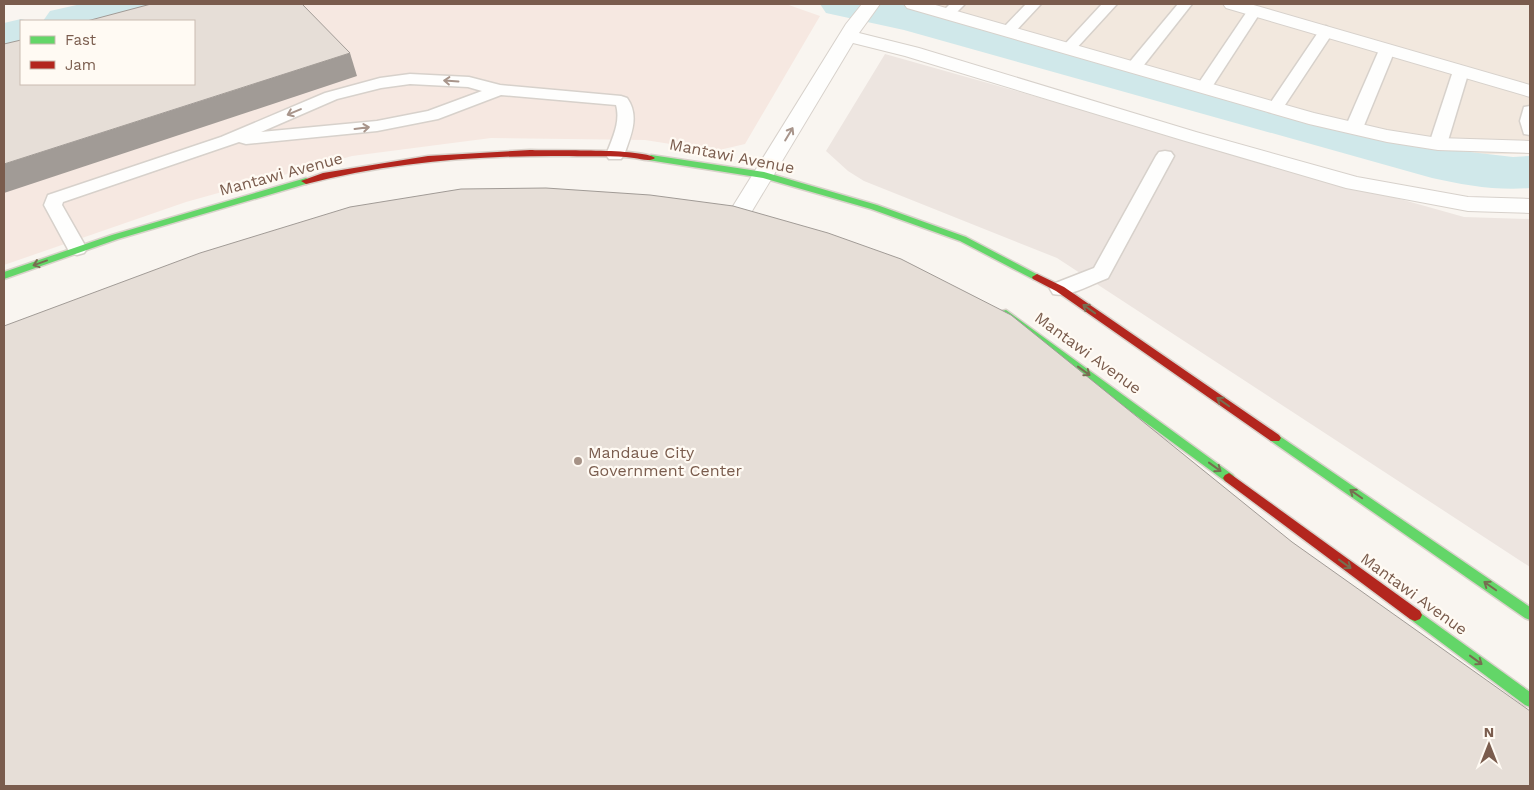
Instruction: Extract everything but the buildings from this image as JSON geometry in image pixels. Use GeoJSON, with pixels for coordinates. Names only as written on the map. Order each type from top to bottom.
{"type":"FeatureCollection","features":[{"type":"Feature","properties":{"kind":"street"},"geometry":{"type":"LineString","coordinates":[[741,212],[852,30],[871,4]]}},
{"type":"Feature","properties":{"kind":"street"},"geometry":{"type":"LineString","coordinates":[[913,4],[953,8],[1008,30],[1069,48],[1274,108],[1387,136],[1438,144],[1530,147]]}},
{"type":"Feature","properties":{"kind":"street"},"geometry":{"type":"LineString","coordinates":[[1232,4],[1530,91]]}},
{"type":"Feature","properties":{"kind":"street"},"geometry":{"type":"LineString","coordinates":[[852,30],[912,52],[1189,136],[1354,183],[1468,204],[1530,206]]}},
{"type":"Feature","properties":{"kind":"street","name":"Mantawi Avenue"},"geometry":{"type":"LineString","coordinates":[[4,276],[77,249],[323,176],[428,159],[496,154],[616,155],[685,162],[764,175],[874,206],[963,239],[1060,289],[1530,614]]}},
{"type":"Feature","properties":{"kind":"street","name":"Mantawi Avenue"},"geometry":{"type":"LineString","coordinates":[[1000,318],[1530,700]]}},
{"type":"Feature","properties":{"kind":"lane"},"geometry":{"type":"LineString","coordinates":[[1008,30],[1034,4]]}},
{"type":"Feature","properties":{"kind":"lane"},"geometry":{"type":"LineString","coordinates":[[1069,48],[1110,4]]}},
{"type":"Feature","properties":{"kind":"lane"},"geometry":{"type":"LineString","coordinates":[[1134,67],[1185,4]]}},
{"type":"Feature","properties":{"kind":"lane"},"geometry":{"type":"LineString","coordinates":[[1204,87],[1255,10]]}},
{"type":"Feature","properties":{"kind":"lane"},"geometry":{"type":"LineString","coordinates":[[1274,108],[1326,31]]}},
{"type":"Feature","properties":{"kind":"lane"},"geometry":{"type":"LineString","coordinates":[[1354,128],[1387,50]]}},
{"type":"Feature","properties":{"kind":"lane"},"geometry":{"type":"LineString","coordinates":[[1438,144],[1461,71]]}},
{"type":"Feature","properties":{"kind":"lane"},"geometry":{"type":"LineString","coordinates":[[77,249],[53,205],[55,200],[227,140],[331,96],[380,83],[410,79],[469,82],[499,90],[621,101],[626,109],[623,131],[616,155]]}},
{"type":"Feature","properties":{"kind":"lane"},"geometry":{"type":"LineString","coordinates":[[227,140],[377,126],[432,115],[499,90]]}},
{"type":"Feature","properties":{"kind":"lane"},"geometry":{"type":"LineString","coordinates":[[1530,111],[1528,121],[1530,130]]}},
{"type":"Feature","properties":{"kind":"lane"},"geometry":{"type":"LineString","coordinates":[[1060,289],[1101,273],[1165,156]]}},
{"type":"Feature","properties":{"kind":"shaded area"},"geometry":{"type":"Polygon","coordinates":[[[176,4],[786,4],[820,16],[745,144],[715,151],[645,140],[491,138],[352,156],[186,202],[4,265],[4,47],[20,85],[195,85],[195,20],[176,4]]]}},
{"type":"Feature","properties":{"kind":"shaded area"},"geometry":{"type":"Polygon","coordinates":[[[896,4],[1530,4],[1530,154],[1484,154],[1391,143],[1260,109],[1052,46],[896,4]]]}},
{"type":"Feature","properties":{"kind":"shaded area"},"geometry":{"type":"Polygon","coordinates":[[[885,54],[1464,217],[1530,219],[1530,567],[1057,258],[864,181],[848,171],[826,151],[885,54]]]}},
{"type":"Feature","properties":{"kind":"waterway"},"geometry":{"type":"LineString","coordinates":[[70,20],[134,4]]}},
{"type":"Feature","properties":{"kind":"waterway"},"geometry":{"type":"LineString","coordinates":[[842,4],[911,18],[1451,166],[1513,173],[1530,172]]}},
{"type":"Feature","properties":{"kind":"waterway"},"geometry":{"type":"LineString","coordinates":[[4,37],[20,33]]}},
{"type":"Feature","properties":{"kind":"traffic: fast"},"geometry":{"type":"LineString","coordinates":[[651,158],[764,175],[874,207],[963,239],[1037,277]]}},
{"type":"Feature","properties":{"kind":"traffic: fast"},"geometry":{"type":"LineString","coordinates":[[4,276],[115,237],[306,181]]}},
{"type":"Feature","properties":{"kind":"traffic: fast"},"geometry":{"type":"LineString","coordinates":[[1006,314],[1229,478]]}},
{"type":"Feature","properties":{"kind":"traffic: fast"},"geometry":{"type":"LineString","coordinates":[[1275,438],[1530,614]]}},
{"type":"Feature","properties":{"kind":"traffic: fast"},"geometry":{"type":"LineString","coordinates":[[1415,615],[1530,700]]}},
{"type":"Feature","properties":{"kind":"traffic: jam"},"geometry":{"type":"LineString","coordinates":[[306,181],[323,176],[428,159],[530,153],[629,155],[651,158]]}},
{"type":"Feature","properties":{"kind":"traffic: jam"},"geometry":{"type":"LineString","coordinates":[[1037,277],[1060,289],[1275,438]]}},
{"type":"Feature","properties":{"kind":"traffic: jam"},"geometry":{"type":"LineString","coordinates":[[1229,478],[1415,615]]}},
{"type":"Feature","properties":{"kind":"place","name":"Mandaue City Government Center"},"geometry":{"type":"Point","coordinates":[578,461]}}]}
